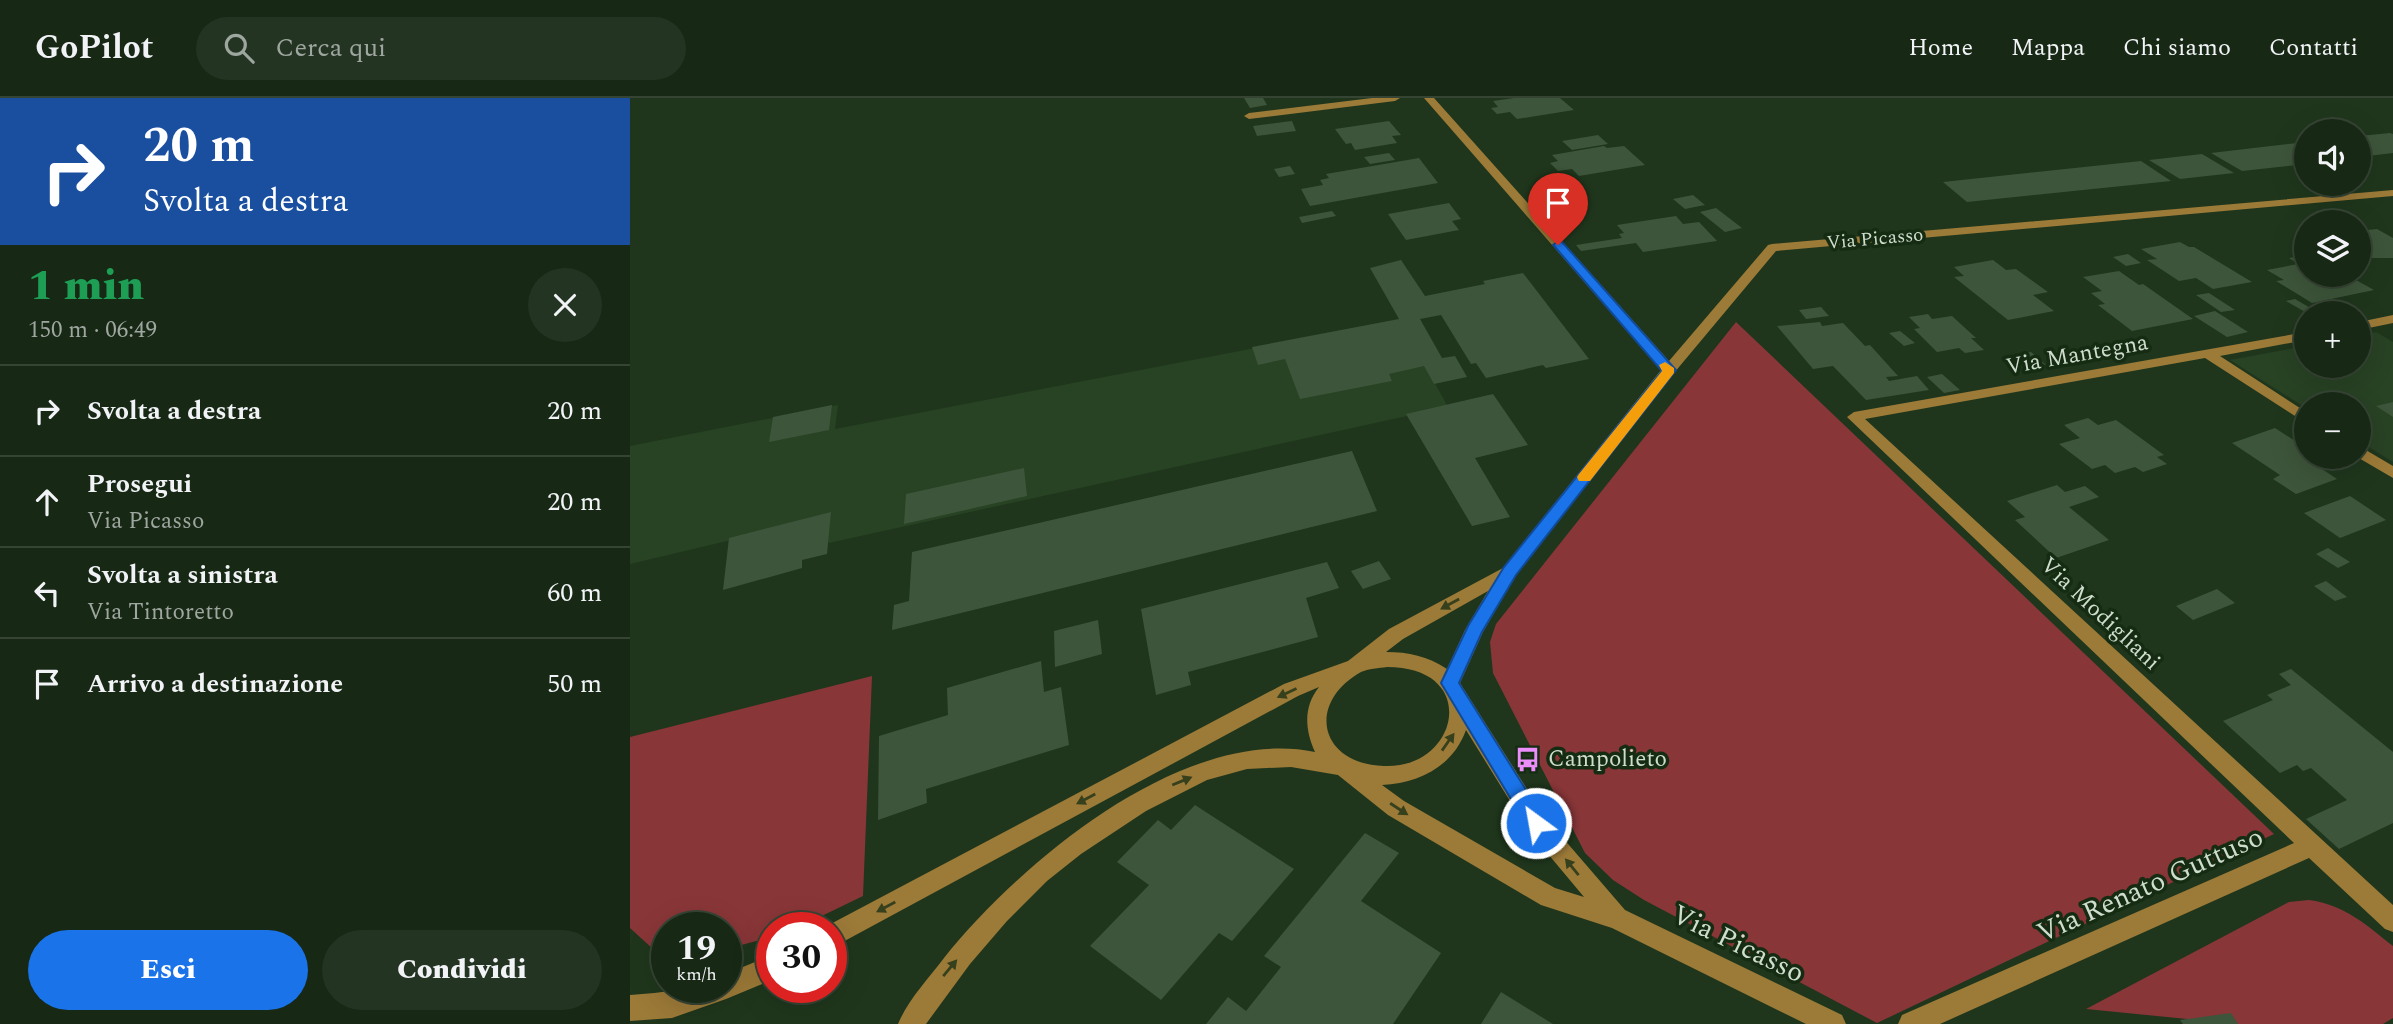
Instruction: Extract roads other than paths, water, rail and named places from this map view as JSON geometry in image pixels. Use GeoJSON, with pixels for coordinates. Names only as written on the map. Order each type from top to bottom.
{"type":"FeatureCollection","features":[{"type":"Feature","properties":{"kind":"street"},"geometry":{"type":"LineString","coordinates":[[1249,116],[1395,98]]}},
{"type":"Feature","properties":{"kind":"street"},"geometry":{"type":"LineString","coordinates":[[1429,98],[1669,370]]}},
{"type":"Feature","properties":{"kind":"street","name":"Via Picasso"},"geometry":{"type":"LineString","coordinates":[[1454,691],[1474,630],[1510,571],[1669,370],[1772,248],[2393,193]]}},
{"type":"Feature","properties":{"kind":"street"},"geometry":{"type":"LineString","coordinates":[[2371,324],[2393,319]]}},
{"type":"Feature","properties":{"kind":"street","name":"Via Mantegna"},"geometry":{"type":"LineString","coordinates":[[1854,417],[2294,337]]}},
{"type":"Feature","properties":{"kind":"street"},"geometry":{"type":"LineString","coordinates":[[2208,354],[2294,410]]}},
{"type":"Feature","properties":{"kind":"street","name":"Via Modigliani"},"geometry":{"type":"LineString","coordinates":[[1854,417],[2312,846]]}},
{"type":"Feature","properties":{"kind":"street"},"geometry":{"type":"LineString","coordinates":[[2371,459],[2393,473]]}},
{"type":"Feature","properties":{"kind":"street"},"geometry":{"type":"LineString","coordinates":[[1510,571],[1396,634],[1335,682],[1322,698],[1316,717],[1318,736],[1327,754],[1396,808],[1549,897],[1617,918]]}},
{"type":"Feature","properties":{"kind":"street"},"geometry":{"type":"LineString","coordinates":[[847,927],[1291,690],[1373,662],[1395,659],[1416,662],[1435,670],[1454,691],[1536,823],[1617,918]]}},
{"type":"Feature","properties":{"kind":"street"},"geometry":{"type":"LineString","coordinates":[[911,1024],[943,977],[1000,910],[1061,855],[1132,806],[1176,783],[1234,762],[1293,758],[1344,767],[1367,776],[1392,776],[1417,770],[1438,757],[1453,739],[1460,720],[1454,691]]}},
{"type":"Feature","properties":{"kind":"street"},"geometry":{"type":"LineString","coordinates":[[2312,846],[2393,922]]}},
{"type":"Feature","properties":{"kind":"street","name":"Via Renato Guttuso"},"geometry":{"type":"LineString","coordinates":[[1910,1024],[2312,846]]}},
{"type":"Feature","properties":{"kind":"street","name":"Via Picasso"},"geometry":{"type":"LineString","coordinates":[[1617,918],[1833,1024]]}},
{"type":"Feature","properties":{"kind":"street"},"geometry":{"type":"LineString","coordinates":[[630,1008],[678,1003]]}},
{"type":"Feature","properties":{"kind":"place","name":"Campolieto"},"geometry":{"type":"Point","coordinates":[1528,759]}}]}
